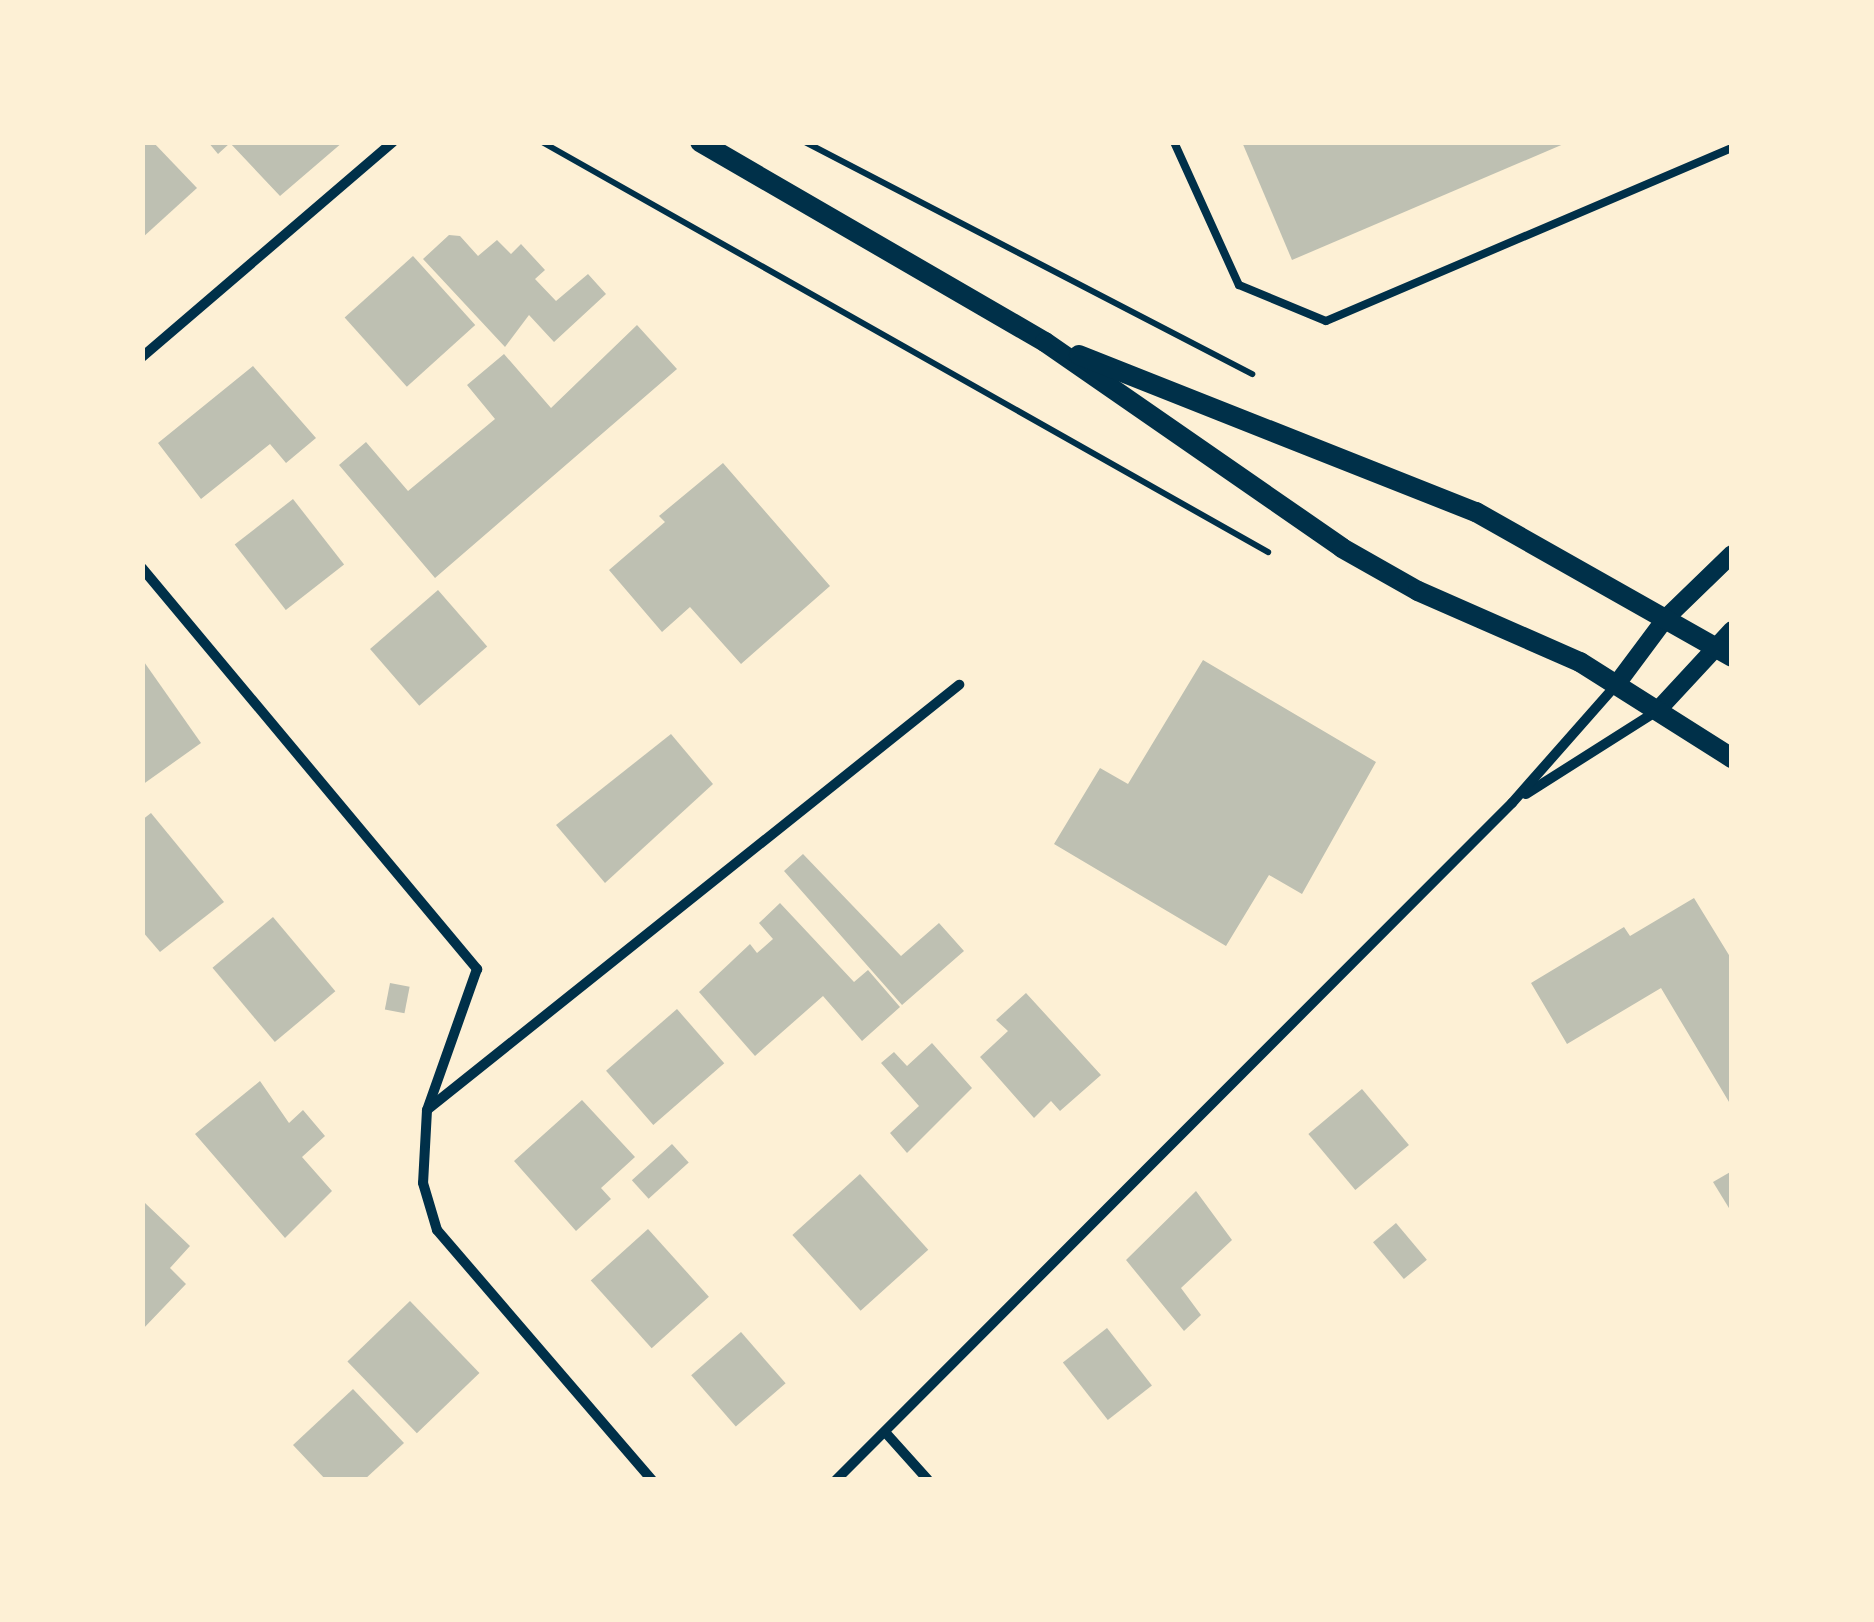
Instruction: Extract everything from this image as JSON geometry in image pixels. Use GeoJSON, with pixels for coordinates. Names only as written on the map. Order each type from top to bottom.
{"type":"FeatureCollection","features":[{"type":"Feature","properties":{"kind":"main road"},"geometry":{"type":"LineString","coordinates":[[700,142],[1045,342],[1342,548],[1616,684],[1732,758]]}},
{"type":"Feature","properties":{"kind":"main road"},"geometry":{"type":"LineString","coordinates":[[1045,342],[1476,512],[1722,652]]}},
{"type":"Feature","properties":{"kind":"street"},"geometry":{"type":"LineString","coordinates":[[142,357],[394,142]]}},
{"type":"Feature","properties":{"kind":"street"},"geometry":{"type":"LineString","coordinates":[[836,1480],[1512,803],[1616,684],[1666,618],[1732,554]]}},
{"type":"Feature","properties":{"kind":"street"},"geometry":{"type":"LineString","coordinates":[[142,568],[477,969],[427,1110],[423,1183],[437,1230],[652,1480]]}},
{"type":"Feature","properties":{"kind":"street"},"geometry":{"type":"LineString","coordinates":[[1512,803],[1658,711],[1722,652],[1732,630]]}},
{"type":"Feature","properties":{"kind":"street"},"geometry":{"type":"LineString","coordinates":[[427,1110],[959,685]]}},
{"type":"Feature","properties":{"kind":"street"},"geometry":{"type":"LineString","coordinates":[[885,1432],[928,1480]]}},
{"type":"Feature","properties":{"kind":"lane"},"geometry":{"type":"LineString","coordinates":[[1174,142],[1239,286],[1326,320],[1732,148]]}},
{"type":"Feature","properties":{"kind":"path"},"geometry":{"type":"LineString","coordinates":[[542,142],[967,388],[1297,567],[1342,548]]}},
{"type":"Feature","properties":{"kind":"path"},"geometry":{"type":"LineString","coordinates":[[805,142],[1256,376]]}},
{"type":"Feature","properties":{"kind":"building"},"geometry":{"type":"Polygon","coordinates":[[[142,142],[153,142],[197,188],[142,238],[142,142]]]}},
{"type":"Feature","properties":{"kind":"building"},"geometry":{"type":"Polygon","coordinates":[[[208,142],[343,142],[280,196],[230,143],[218,154],[208,142]]]}},
{"type":"Feature","properties":{"kind":"building"},"geometry":{"type":"Polygon","coordinates":[[[1242,142],[1566,142],[1566,143],[1292,260],[1242,142]]]}},
{"type":"Feature","properties":{"kind":"building"},"geometry":{"type":"Polygon","coordinates":[[[449,235],[460,236],[478,256],[497,240],[511,254],[521,244],[545,270],[535,279],[556,301],[588,274],[606,294],[554,342],[529,315],[505,347],[423,259],[449,235]]]}},
{"type":"Feature","properties":{"kind":"building"},"geometry":{"type":"Polygon","coordinates":[[[413,256],[475,325],[407,387],[345,318],[413,256]]]}},
{"type":"Feature","properties":{"kind":"building"},"geometry":{"type":"Polygon","coordinates":[[[637,325],[677,369],[435,578],[339,465],[366,442],[408,491],[495,419],[467,385],[504,354],[551,408],[637,325]]]}},
{"type":"Feature","properties":{"kind":"building"},"geometry":{"type":"Polygon","coordinates":[[[253,366],[316,438],[286,463],[270,444],[201,499],[158,443],[253,366]]]}},
{"type":"Feature","properties":{"kind":"building"},"geometry":{"type":"Polygon","coordinates":[[[723,463],[830,586],[741,664],[690,607],[662,632],[609,570],[665,522],[659,516],[723,463]]]}},
{"type":"Feature","properties":{"kind":"building"},"geometry":{"type":"Polygon","coordinates":[[[293,499],[344,564],[286,610],[235,545],[293,499]]]}},
{"type":"Feature","properties":{"kind":"building"},"geometry":{"type":"Polygon","coordinates":[[[438,590],[487,647],[419,706],[370,649],[438,590]]]}},
{"type":"Feature","properties":{"kind":"building"},"geometry":{"type":"Polygon","coordinates":[[[142,659],[201,743],[142,785],[142,659]]]}},
{"type":"Feature","properties":{"kind":"building"},"geometry":{"type":"Polygon","coordinates":[[[1203,660],[1376,762],[1302,894],[1269,875],[1226,946],[1054,844],[1100,768],[1128,784],[1203,660]]]}},
{"type":"Feature","properties":{"kind":"building"},"geometry":{"type":"Polygon","coordinates":[[[671,734],[713,784],[605,883],[556,825],[671,734]]]}},
{"type":"Feature","properties":{"kind":"building"},"geometry":{"type":"Polygon","coordinates":[[[151,813],[224,902],[160,952],[142,931],[142,820],[151,813]]]}},
{"type":"Feature","properties":{"kind":"building"},"geometry":{"type":"Polygon","coordinates":[[[803,854],[901,956],[939,923],[964,951],[902,1005],[784,871],[803,854]]]}},
{"type":"Feature","properties":{"kind":"building"},"geometry":{"type":"Polygon","coordinates":[[[1694,898],[1732,960],[1732,1107],[1661,988],[1567,1044],[1531,983],[1624,927],[1630,936],[1694,898]]]}},
{"type":"Feature","properties":{"kind":"building"},"geometry":{"type":"Polygon","coordinates":[[[780,903],[854,982],[868,970],[900,1007],[862,1041],[823,996],[755,1056],[699,992],[750,944],[757,953],[773,939],[759,923],[780,903]]]}},
{"type":"Feature","properties":{"kind":"building"},"geometry":{"type":"Polygon","coordinates":[[[273,917],[335,991],[275,1042],[212,968],[273,917]]]}},
{"type":"Feature","properties":{"kind":"building"},"geometry":{"type":"Polygon","coordinates":[[[390,983],[410,987],[404,1013],[385,1010],[390,983]]]}},
{"type":"Feature","properties":{"kind":"building"},"geometry":{"type":"Polygon","coordinates":[[[1026,993],[1101,1075],[1060,1111],[1051,1101],[1034,1118],[980,1057],[1008,1031],[996,1020],[1026,993]]]}},
{"type":"Feature","properties":{"kind":"building"},"geometry":{"type":"Polygon","coordinates":[[[677,1009],[724,1063],[653,1125],[606,1071],[677,1009]]]}},
{"type":"Feature","properties":{"kind":"building"},"geometry":{"type":"Polygon","coordinates":[[[932,1043],[972,1088],[907,1153],[890,1133],[919,1106],[881,1063],[894,1052],[907,1066],[932,1043]]]}},
{"type":"Feature","properties":{"kind":"building"},"geometry":{"type":"Polygon","coordinates":[[[260,1081],[289,1123],[303,1110],[325,1136],[302,1157],[332,1191],[285,1238],[195,1134],[260,1081]]]}},
{"type":"Feature","properties":{"kind":"building"},"geometry":{"type":"Polygon","coordinates":[[[1362,1089],[1409,1145],[1355,1190],[1308,1134],[1362,1089]]]}},
{"type":"Feature","properties":{"kind":"building"},"geometry":{"type":"Polygon","coordinates":[[[582,1100],[635,1157],[601,1188],[611,1199],[576,1231],[514,1161],[582,1100]]]}},
{"type":"Feature","properties":{"kind":"building"},"geometry":{"type":"Polygon","coordinates":[[[672,1144],[689,1163],[649,1199],[632,1180],[672,1144]]]}},
{"type":"Feature","properties":{"kind":"building"},"geometry":{"type":"Polygon","coordinates":[[[1732,1171],[1732,1213],[1713,1182],[1732,1171]]]}},
{"type":"Feature","properties":{"kind":"building"},"geometry":{"type":"Polygon","coordinates":[[[860,1174],[928,1250],[861,1311],[792,1235],[860,1174]]]}},
{"type":"Feature","properties":{"kind":"building"},"geometry":{"type":"Polygon","coordinates":[[[1196,1191],[1232,1240],[1181,1288],[1201,1315],[1184,1331],[1126,1260],[1196,1191]]]}},
{"type":"Feature","properties":{"kind":"building"},"geometry":{"type":"Polygon","coordinates":[[[145,1203],[190,1246],[170,1268],[186,1284],[142,1330],[145,1203]]]}},
{"type":"Feature","properties":{"kind":"building"},"geometry":{"type":"Polygon","coordinates":[[[1396,1223],[1427,1260],[1404,1279],[1373,1242],[1396,1223]]]}},
{"type":"Feature","properties":{"kind":"building"},"geometry":{"type":"Polygon","coordinates":[[[648,1229],[709,1297],[652,1348],[591,1281],[648,1229]]]}},
{"type":"Feature","properties":{"kind":"building"},"geometry":{"type":"Polygon","coordinates":[[[410,1301],[479,1373],[417,1433],[347,1361],[410,1301]]]}},
{"type":"Feature","properties":{"kind":"building"},"geometry":{"type":"Polygon","coordinates":[[[1107,1328],[1152,1386],[1108,1420],[1063,1362],[1107,1328]]]}},
{"type":"Feature","properties":{"kind":"building"},"geometry":{"type":"Polygon","coordinates":[[[741,1332],[786,1383],[736,1427],[691,1375],[741,1332]]]}},
{"type":"Feature","properties":{"kind":"building"},"geometry":{"type":"Polygon","coordinates":[[[353,1389],[404,1443],[364,1480],[326,1480],[293,1445],[353,1389]]]}}]}
